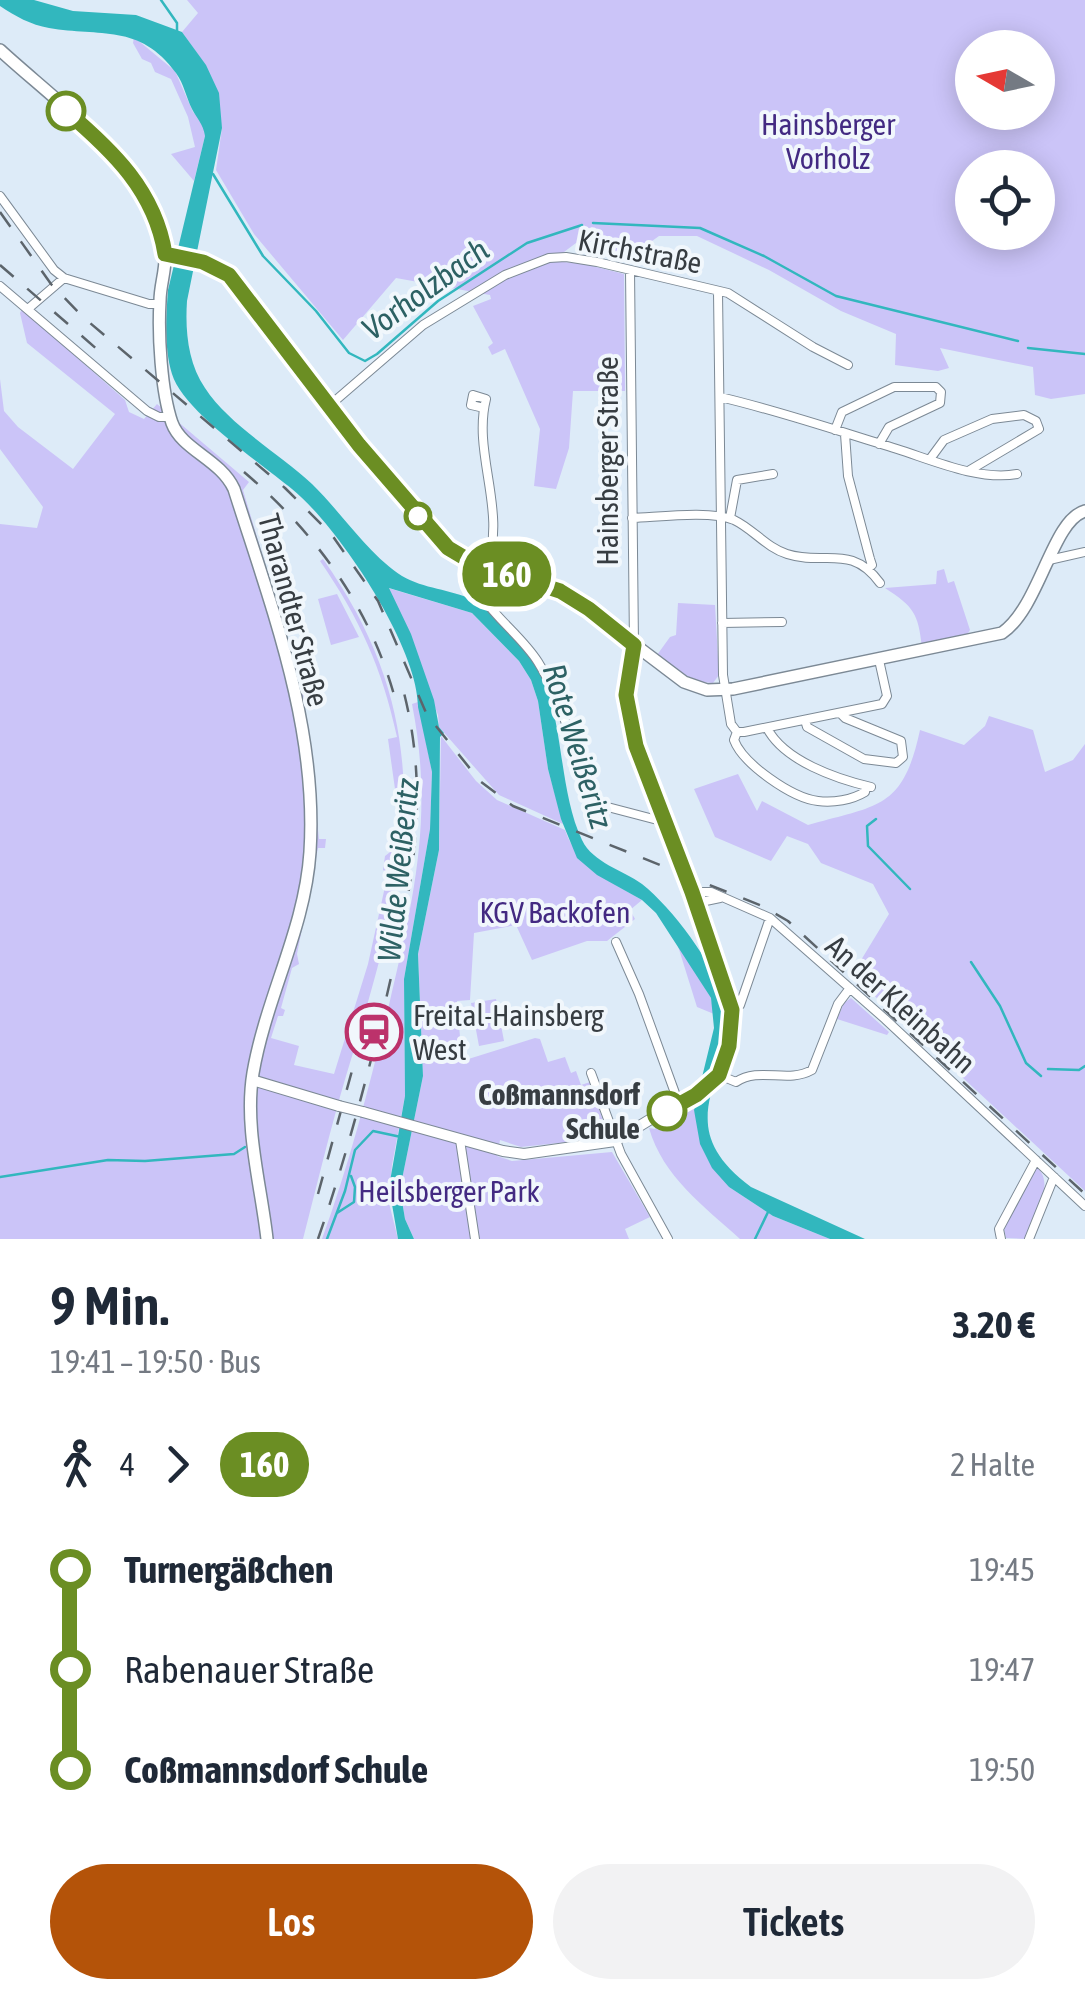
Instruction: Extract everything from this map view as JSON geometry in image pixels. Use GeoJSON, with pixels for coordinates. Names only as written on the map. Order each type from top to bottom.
{"type":"FeatureCollection","features":[{"type":"Feature","properties":{"kind":"main road"},"geometry":{"type":"LineString","coordinates":[[0,50],[120,161],[150,205],[171,255],[160,304],[170,417]]}},
{"type":"Feature","properties":{"kind":"main road"},"geometry":{"type":"LineString","coordinates":[[171,255],[214,266],[232,278],[328,406],[436,537],[469,562],[560,591],[684,682],[701,689],[723,690],[1002,633],[1022,614],[1068,522],[1085,511]]}},
{"type":"Feature","properties":{"kind":"main road","name":"Tharandter Straße"},"geometry":{"type":"LineString","coordinates":[[170,417],[178,435],[219,466],[234,488],[292,674],[302,735],[310,812],[308,866],[296,931],[252,1086],[252,1132],[267,1239]]}},
{"type":"Feature","properties":{"kind":"street"},"geometry":{"type":"LineString","coordinates":[[0,196],[64,278],[148,304],[160,304]]}},
{"type":"Feature","properties":{"kind":"street","name":"Kirchstraße"},"geometry":{"type":"LineString","coordinates":[[328,406],[414,332],[506,275],[549,258],[566,257],[630,270],[736,296],[813,347],[848,365]]}},
{"type":"Feature","properties":{"kind":"street","name":"Hainsberger Straße"},"geometry":{"type":"LineString","coordinates":[[630,270],[634,645],[626,695],[636,746],[694,898]]}},
{"type":"Feature","properties":{"kind":"street"},"geometry":{"type":"LineString","coordinates":[[30,308],[64,278]]}},
{"type":"Feature","properties":{"kind":"street"},"geometry":{"type":"LineString","coordinates":[[0,286],[147,411],[170,417]]}},
{"type":"Feature","properties":{"kind":"street"},"geometry":{"type":"LineString","coordinates":[[718,292],[726,518],[723,690],[731,724],[737,732]]}},
{"type":"Feature","properties":{"kind":"street"},"geometry":{"type":"LineString","coordinates":[[835,430],[842,412],[894,387],[936,387],[941,392],[940,403],[890,427],[880,444]]}},
{"type":"Feature","properties":{"kind":"street"},"geometry":{"type":"LineString","coordinates":[[720,397],[970,470],[1016,474]]}},
{"type":"Feature","properties":{"kind":"street"},"geometry":{"type":"LineString","coordinates":[[484,408],[494,522],[493,547],[486,568]]}},
{"type":"Feature","properties":{"kind":"street"},"geometry":{"type":"LineString","coordinates":[[930,459],[938,444],[992,419],[1024,414],[1036,421],[1040,429],[970,470]]}},
{"type":"Feature","properties":{"kind":"street"},"geometry":{"type":"LineString","coordinates":[[845,434],[848,476],[872,565],[867,568]]}},
{"type":"Feature","properties":{"kind":"street"},"geometry":{"type":"LineString","coordinates":[[726,518],[737,480],[773,474]]}},
{"type":"Feature","properties":{"kind":"street"},"geometry":{"type":"LineString","coordinates":[[632,518],[726,518],[752,530],[782,552],[841,557],[867,568],[880,583]]}},
{"type":"Feature","properties":{"kind":"street"},"geometry":{"type":"LineString","coordinates":[[1049,560],[1085,552]]}},
{"type":"Feature","properties":{"kind":"street"},"geometry":{"type":"LineString","coordinates":[[469,562],[486,605],[538,662],[600,806],[664,822]]}},
{"type":"Feature","properties":{"kind":"street"},"geometry":{"type":"LineString","coordinates":[[722,623],[782,622]]}},
{"type":"Feature","properties":{"kind":"street"},"geometry":{"type":"LineString","coordinates":[[737,732],[886,701],[879,660]]}},
{"type":"Feature","properties":{"kind":"street"},"geometry":{"type":"LineString","coordinates":[[804,720],[807,727],[864,758],[896,763],[904,757],[901,741],[840,713]]}},
{"type":"Feature","properties":{"kind":"street"},"geometry":{"type":"LineString","coordinates":[[737,732],[734,740],[738,749],[768,778],[810,800],[852,798],[868,787],[812,768],[772,738],[766,728]]}},
{"type":"Feature","properties":{"kind":"street"},"geometry":{"type":"LineString","coordinates":[[252,1086],[284,1090],[524,1154],[616,1141],[696,1095],[716,1078],[729,1046],[732,1010],[694,898]]}},
{"type":"Feature","properties":{"kind":"street","name":"An der Kleinbahn"},"geometry":{"type":"LineString","coordinates":[[694,898],[724,898],[770,918],[1085,1206]]}},
{"type":"Feature","properties":{"kind":"street"},"geometry":{"type":"LineString","coordinates":[[732,1010],[740,1005],[770,918]]}},
{"type":"Feature","properties":{"kind":"street"},"geometry":{"type":"LineString","coordinates":[[616,942],[640,994],[679,1104]]}},
{"type":"Feature","properties":{"kind":"street"},"geometry":{"type":"LineString","coordinates":[[716,1078],[736,1082],[752,1074],[791,1077],[812,1070],[838,1004],[850,988]]}},
{"type":"Feature","properties":{"kind":"street"},"geometry":{"type":"LineString","coordinates":[[591,1073],[616,1141],[668,1239]]}},
{"type":"Feature","properties":{"kind":"street"},"geometry":{"type":"LineString","coordinates":[[460,1140],[475,1239]]}},
{"type":"Feature","properties":{"kind":"street"},"geometry":{"type":"LineString","coordinates":[[1001,1239],[1000,1229],[1036,1160]]}},
{"type":"Feature","properties":{"kind":"street"},"geometry":{"type":"LineString","coordinates":[[1029,1239],[1054,1177]]}},
{"type":"Feature","properties":{"kind":"green space","name":"Hainsberger Vorholz"},"geometry":{"type":"Polygon","coordinates":[[[187,0],[1085,0],[1085,394],[1051,399],[1035,395],[1033,367],[940,348],[949,368],[938,371],[895,365],[896,334],[841,311],[769,270],[697,236],[659,236],[634,254],[621,256],[598,243],[576,243],[552,261],[624,274],[625,391],[573,391],[569,448],[556,489],[534,486],[540,429],[505,349],[492,355],[488,347],[493,343],[473,306],[491,299],[490,295],[396,278],[343,340],[254,234],[216,170],[222,128],[206,66],[182,32],[198,13],[187,0]]]}},
{"type":"Feature","properties":{"kind":"green space"},"geometry":{"type":"Polygon","coordinates":[[[134,37],[175,71],[193,112],[203,122],[205,136],[194,181],[171,154],[195,147],[188,117],[171,79],[155,72],[151,63],[142,59],[134,37]]]}},
{"type":"Feature","properties":{"kind":"green space"},"geometry":{"type":"Polygon","coordinates":[[[22,309],[125,400],[129,412],[144,419],[157,404],[249,482],[243,490],[303,692],[319,839],[326,839],[325,848],[318,848],[297,954],[299,964],[292,968],[281,1008],[285,1010],[283,1016],[278,1016],[271,1038],[299,1046],[294,1065],[334,1074],[368,964],[388,873],[383,870],[385,856],[398,846],[388,739],[397,737],[368,645],[320,561],[323,559],[363,624],[388,688],[401,750],[404,813],[397,875],[385,940],[303,1239],[0,1239],[0,524],[37,528],[43,507],[0,449],[0,379],[4,411],[18,427],[73,469],[115,414],[27,343],[22,309]]]}},
{"type":"Feature","properties":{"kind":"green space"},"geometry":{"type":"Polygon","coordinates":[[[944,569],[948,583],[954,581],[970,630],[965,638],[922,647],[913,612],[885,588],[936,584],[937,571],[944,569]]]}},
{"type":"Feature","properties":{"kind":"green space"},"geometry":{"type":"Polygon","coordinates":[[[388,588],[472,613],[519,661],[538,701],[548,769],[563,824],[499,795],[439,727],[438,715],[388,588]]]}},
{"type":"Feature","properties":{"kind":"green space"},"geometry":{"type":"Polygon","coordinates":[[[337,594],[359,637],[331,645],[318,599],[337,594]]]}},
{"type":"Feature","properties":{"kind":"green space"},"geometry":{"type":"Polygon","coordinates":[[[678,603],[715,605],[719,675],[713,683],[691,681],[657,655],[676,635],[678,603]]]}},
{"type":"Feature","properties":{"kind":"green space"},"geometry":{"type":"Polygon","coordinates":[[[418,702],[432,772],[430,829],[404,979],[405,1096],[389,1203],[398,1239],[322,1239],[367,1093],[413,892],[421,820],[412,704],[418,702]]]}},
{"type":"Feature","properties":{"kind":"green space"},"geometry":{"type":"Polygon","coordinates":[[[989,716],[1033,730],[1045,772],[1073,760],[1085,744],[1085,1191],[852,975],[889,914],[873,884],[821,863],[808,844],[787,836],[771,861],[715,837],[694,789],[738,774],[757,811],[762,801],[808,825],[870,807],[896,790],[913,756],[920,730],[964,745],[985,726],[989,716]]]}},
{"type":"Feature","properties":{"kind":"green space"},"geometry":{"type":"Polygon","coordinates":[[[441,736],[476,781],[497,800],[565,830],[587,863],[642,900],[630,910],[635,919],[607,941],[587,941],[532,960],[516,925],[474,933],[470,1000],[457,1001],[462,1061],[535,1038],[540,1039],[548,1062],[565,1057],[581,1085],[590,1082],[607,1132],[605,1138],[521,1147],[500,1140],[497,1156],[512,1161],[612,1152],[650,1217],[625,1229],[629,1239],[414,1239],[405,1219],[400,1189],[423,1076],[418,954],[439,850],[441,736]]]}},
{"type":"Feature","properties":{"kind":"green space"},"geometry":{"type":"Polygon","coordinates":[[[677,943],[711,998],[714,1014],[697,1007],[677,943]]]}},
{"type":"Feature","properties":{"kind":"green space"},"geometry":{"type":"Polygon","coordinates":[[[851,998],[889,1032],[887,1035],[837,1019],[844,1003],[851,998]]]}},
{"type":"Feature","properties":{"kind":"green space"},"geometry":{"type":"Polygon","coordinates":[[[496,999],[504,1041],[479,1046],[471,1003],[496,999]]]}},
{"type":"Feature","properties":{"kind":"green space"},"geometry":{"type":"Polygon","coordinates":[[[695,1102],[694,1110],[729,1187],[773,1216],[830,1239],[740,1239],[686,1190],[664,1161],[649,1128],[655,1129],[659,1122],[695,1102]]]}},
{"type":"Feature","properties":{"kind":"green space"},"geometry":{"type":"Polygon","coordinates":[[[1038,1168],[1043,1175],[1044,1193],[1026,1239],[1006,1238],[1004,1229],[1034,1169],[1038,1168]]]}},
{"type":"Feature","properties":{"kind":"water"},"geometry":{"type":"Polygon","coordinates":[[[0,0],[34,0],[73,11],[136,15],[182,32],[206,65],[219,93],[222,128],[187,301],[189,346],[199,378],[227,414],[312,484],[390,567],[410,580],[482,605],[524,647],[552,705],[568,797],[582,840],[593,855],[642,884],[666,907],[702,954],[719,986],[727,1027],[710,1096],[711,1140],[725,1163],[751,1187],[865,1239],[830,1239],[773,1216],[729,1187],[712,1168],[700,1144],[694,1110],[714,1028],[711,998],[656,913],[577,858],[561,819],[548,769],[538,701],[519,661],[472,613],[389,588],[411,634],[444,733],[440,737],[439,850],[418,954],[423,1076],[400,1189],[405,1219],[414,1239],[398,1239],[389,1187],[405,1096],[404,979],[430,829],[432,772],[415,683],[406,655],[374,592],[332,532],[292,489],[207,420],[179,389],[172,374],[166,322],[168,290],[205,136],[179,77],[162,57],[133,39],[36,25],[0,6],[0,0]]]}},
{"type":"Feature","properties":{"kind":"waterway"},"geometry":{"type":"LineString","coordinates":[[161,0],[177,23],[177,33]]}},
{"type":"Feature","properties":{"kind":"waterway","name":"Vorholzbach"},"geometry":{"type":"LineString","coordinates":[[213,174],[263,256],[316,311],[349,353],[365,361],[438,301],[527,243],[582,225]]}},
{"type":"Feature","properties":{"kind":"waterway","name":"Vorholzbach"},"geometry":{"type":"LineString","coordinates":[[593,223],[700,228],[764,256],[836,296],[1018,341]]}},
{"type":"Feature","properties":{"kind":"waterway","name":"Vorholzbach"},"geometry":{"type":"LineString","coordinates":[[1028,348],[1085,354]]}},
{"type":"Feature","properties":{"kind":"waterway"},"geometry":{"type":"LineString","coordinates":[[876,819],[867,826],[868,846],[910,889]]}},
{"type":"Feature","properties":{"kind":"waterway"},"geometry":{"type":"LineString","coordinates":[[971,962],[1000,1006],[1026,1063],[1041,1076]]}},
{"type":"Feature","properties":{"kind":"waterway"},"geometry":{"type":"LineString","coordinates":[[1048,1069],[1079,1070],[1085,1066]]}},
{"type":"Feature","properties":{"kind":"waterway"},"geometry":{"type":"LineString","coordinates":[[327,1239],[355,1150],[373,1131],[401,1137]]}},
{"type":"Feature","properties":{"kind":"waterway"},"geometry":{"type":"LineString","coordinates":[[0,1177],[108,1160],[234,1154],[245,1147]]}},
{"type":"Feature","properties":{"kind":"waterway"},"geometry":{"type":"LineString","coordinates":[[337,1213],[354,1202],[351,1176]]}},
{"type":"Feature","properties":{"kind":"waterway"},"geometry":{"type":"LineString","coordinates":[[755,1239],[769,1210]]}},
{"type":"Feature","properties":{"kind":"railway"},"geometry":{"type":"LineString","coordinates":[[0,212],[51,284],[83,317],[285,488],[332,535],[378,601],[427,715],[480,781],[513,806],[762,906],[788,921],[1085,1194]]}},
{"type":"Feature","properties":{"kind":"railway"},"geometry":{"type":"LineString","coordinates":[[0,265],[106,357]]}},
{"type":"Feature","properties":{"kind":"railway"},"geometry":{"type":"LineString","coordinates":[[244,472],[296,522],[339,577],[373,638],[397,706]]}},
{"type":"Feature","properties":{"kind":"railway"},"geometry":{"type":"LineString","coordinates":[[318,1239],[368,1069],[409,891],[417,812],[416,772],[403,689]]}},
{"type":"Feature","properties":{"kind":"railway"},"geometry":{"type":"LineString","coordinates":[[318,1194],[366,1020]]}},
{"type":"Feature","properties":{"kind":"bus line","name":"160"},"geometry":{"type":"LineString","coordinates":[[66,111],[138,183],[157,223],[165,254],[203,262],[229,275],[310,384],[436,537],[469,562],[573,598],[634,645],[626,695],[636,746],[692,892],[725,986],[733,1022],[719,1075],[696,1095],[667,1111]]}},
{"type":"Feature","properties":{"kind":"place","name":"Freital-Hainsberg West"},"geometry":{"type":"Point","coordinates":[374,1032]}},
{"type":"Feature","properties":{"kind":"place","name":"Coßmannsdorf Schule"},"geometry":{"type":"Point","coordinates":[667,1111]}},
{"type":"Feature","properties":{"kind":"water label","name":"Rote Weißeritz"},"geometry":{"type":"Point","coordinates":[578,746]}},
{"type":"Feature","properties":{"kind":"water label","name":"Wilde Weißeritz"},"geometry":{"type":"Point","coordinates":[398,870]}},
{"type":"Feature","properties":{"kind":"park label","name":"KGV Backofen"},"geometry":{"type":"Point","coordinates":[555,912]}},
{"type":"Feature","properties":{"kind":"park label","name":"Heilsberger Park"},"geometry":{"type":"Point","coordinates":[449,1191]}}]}
